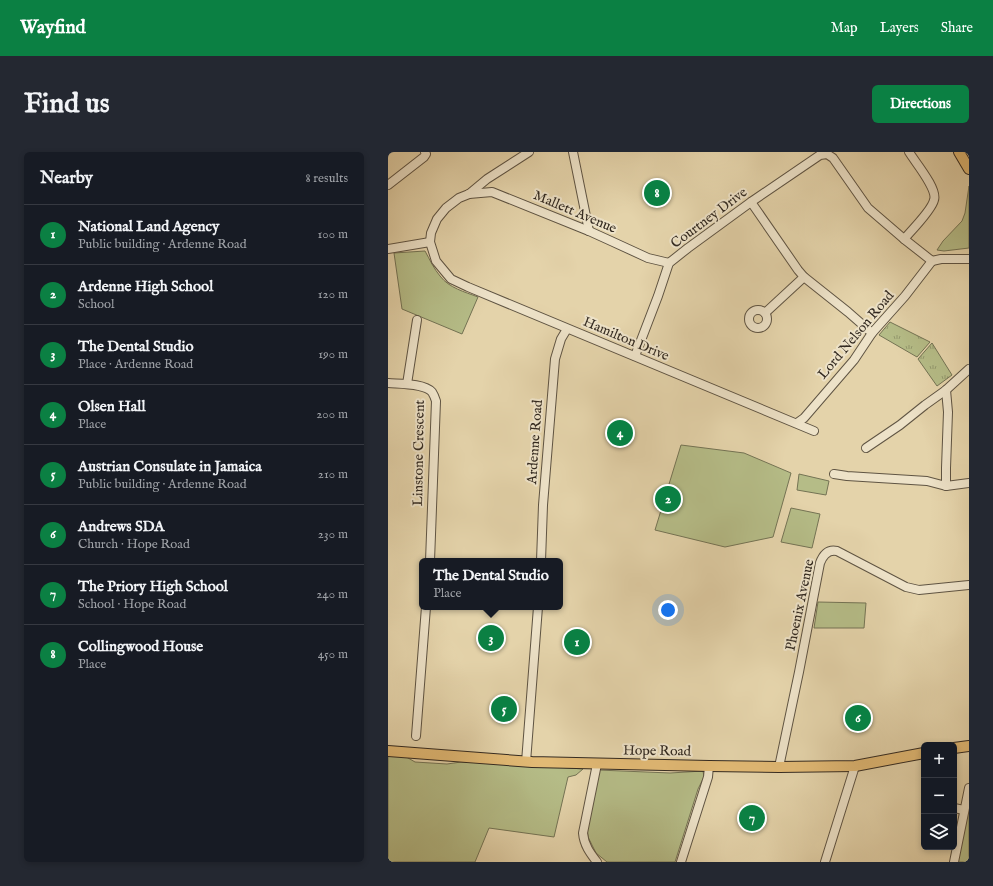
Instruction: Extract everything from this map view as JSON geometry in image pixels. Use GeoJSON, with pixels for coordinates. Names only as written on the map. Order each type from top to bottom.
{"type":"FeatureCollection","features":[{"type":"Feature","properties":{"kind":"main road"},"geometry":{"type":"LineString","coordinates":[[959,152],[969,169]]}},
{"type":"Feature","properties":{"kind":"main road"},"geometry":{"type":"LineString","coordinates":[[957,748],[969,746]]}},
{"type":"Feature","properties":{"kind":"main road","name":"Hope Road"},"geometry":{"type":"LineString","coordinates":[[388,751],[526,762],[779,767],[855,766],[921,754]]}},
{"type":"Feature","properties":{"kind":"street"},"geometry":{"type":"LineString","coordinates":[[388,185],[424,157],[426,152]]}},
{"type":"Feature","properties":{"kind":"street"},"geometry":{"type":"LineString","coordinates":[[388,249],[430,242],[431,233],[436,219],[446,208],[459,198],[469,194],[487,179],[530,152]]}},
{"type":"Feature","properties":{"kind":"street"},"geometry":{"type":"LineString","coordinates":[[573,152],[589,231]]}},
{"type":"Feature","properties":{"kind":"street"},"geometry":{"type":"LineString","coordinates":[[909,152],[931,185],[935,200],[904,239],[932,261],[941,258],[969,259]]}},
{"type":"Feature","properties":{"kind":"street","name":"Courtney Drive"},"geometry":{"type":"LineString","coordinates":[[635,356],[669,264],[688,248],[751,202],[820,155],[827,154],[833,158],[868,208],[904,239]]}},
{"type":"Feature","properties":{"kind":"street","name":"Mallett Avenue"},"geometry":{"type":"LineString","coordinates":[[469,194],[492,192],[589,231],[648,258],[669,264]]}},
{"type":"Feature","properties":{"kind":"street"},"geometry":{"type":"LineString","coordinates":[[751,202],[804,277],[872,333]]}},
{"type":"Feature","properties":{"kind":"street","name":"Hamilton Drive"},"geometry":{"type":"LineString","coordinates":[[430,242],[436,261],[451,279],[567,329],[798,423],[814,431]]}},
{"type":"Feature","properties":{"kind":"street","name":"Lord Nelson Road"},"geometry":{"type":"LineString","coordinates":[[798,423],[854,360],[872,333],[905,296],[932,261]]}},
{"type":"Feature","properties":{"kind":"street"},"geometry":{"type":"LineString","coordinates":[[764,313],[804,277]]}},
{"type":"Feature","properties":{"kind":"street"},"geometry":{"type":"LineString","coordinates":[[407,384],[417,320]]}},
{"type":"Feature","properties":{"kind":"street","name":"Ardenne Road"},"geometry":{"type":"LineString","coordinates":[[541,558],[554,358],[561,339],[567,329]]}},
{"type":"Feature","properties":{"kind":"street"},"geometry":{"type":"LineString","coordinates":[[866,448],[900,425],[946,390],[966,372],[969,382]]}},
{"type":"Feature","properties":{"kind":"street","name":"Linstone Crescent"},"geometry":{"type":"LineString","coordinates":[[388,383],[407,384],[427,388],[434,396],[436,401],[430,558]]}},
{"type":"Feature","properties":{"kind":"street"},"geometry":{"type":"LineString","coordinates":[[946,390],[948,412],[946,486]]}},
{"type":"Feature","properties":{"kind":"street"},"geometry":{"type":"LineString","coordinates":[[834,474],[927,481],[946,486],[969,483]]}},
{"type":"Feature","properties":{"kind":"street","name":"Phoenix Avenue"},"geometry":{"type":"LineString","coordinates":[[779,767],[820,563],[828,551],[837,551],[906,587],[913,589],[919,590],[969,585]]}},
{"type":"Feature","properties":{"kind":"street"},"geometry":{"type":"LineString","coordinates":[[416,736],[426,610]]}},
{"type":"Feature","properties":{"kind":"street"},"geometry":{"type":"LineString","coordinates":[[526,762],[538,610]]}},
{"type":"Feature","properties":{"kind":"street"},"geometry":{"type":"LineString","coordinates":[[597,764],[583,833],[585,845],[597,862]]}},
{"type":"Feature","properties":{"kind":"street"},"geometry":{"type":"LineString","coordinates":[[681,862],[708,777],[709,766]]}},
{"type":"Feature","properties":{"kind":"street"},"geometry":{"type":"LineString","coordinates":[[825,862],[855,766]]}},
{"type":"Feature","properties":{"kind":"street"},"geometry":{"type":"LineString","coordinates":[[954,862],[969,788]]}},
{"type":"Feature","properties":{"kind":"street"},"geometry":{"type":"LineString","coordinates":[[957,809],[964,810]]}},
{"type":"Feature","properties":{"kind":"green space"},"geometry":{"type":"Polygon","coordinates":[[[969,186],[969,248],[944,251],[937,250],[943,241],[962,221],[965,213],[969,186]]]}},
{"type":"Feature","properties":{"kind":"green space"},"geometry":{"type":"Polygon","coordinates":[[[425,251],[436,270],[448,284],[478,297],[462,334],[402,309],[394,253],[425,251]]]}},
{"type":"Feature","properties":{"kind":"green space"},"geometry":{"type":"Polygon","coordinates":[[[890,322],[930,342],[917,357],[879,335],[890,322]]]}},
{"type":"Feature","properties":{"kind":"green space"},"geometry":{"type":"Polygon","coordinates":[[[932,343],[952,375],[937,386],[918,359],[932,343]]]}},
{"type":"Feature","properties":{"kind":"green space"},"geometry":{"type":"Polygon","coordinates":[[[681,445],[744,453],[791,473],[773,537],[725,547],[655,530],[681,445]]]}},
{"type":"Feature","properties":{"kind":"green space"},"geometry":{"type":"Polygon","coordinates":[[[799,474],[829,481],[826,495],[797,490],[799,474]]]}},
{"type":"Feature","properties":{"kind":"green space"},"geometry":{"type":"Polygon","coordinates":[[[791,508],[820,514],[812,548],[781,542],[791,508]]]}},
{"type":"Feature","properties":{"kind":"green space"},"geometry":{"type":"Polygon","coordinates":[[[818,602],[866,603],[864,628],[814,628],[818,602]]]}},
{"type":"Feature","properties":{"kind":"green space"},"geometry":{"type":"Polygon","coordinates":[[[388,754],[403,755],[415,762],[447,764],[461,762],[505,763],[583,769],[576,775],[568,777],[554,837],[489,828],[475,862],[388,862],[388,754]]]}},
{"type":"Feature","properties":{"kind":"green space"},"geometry":{"type":"Polygon","coordinates":[[[598,770],[670,773],[703,771],[704,777],[698,789],[675,862],[607,862],[596,853],[588,837],[587,826],[598,770]]]}},
{"type":"Feature","properties":{"kind":"green space"},"geometry":{"type":"Polygon","coordinates":[[[969,806],[969,862],[957,862],[969,806]]]}},
{"type":"Feature","properties":{"kind":"place","name":"Collingwood House"},"geometry":{"type":"Point","coordinates":[657,193]}},
{"type":"Feature","properties":{"kind":"place","name":"Olsen Hall"},"geometry":{"type":"Point","coordinates":[620,433]}},
{"type":"Feature","properties":{"kind":"place","name":"Ardenne High School"},"geometry":{"type":"Point","coordinates":[668,499]}},
{"type":"Feature","properties":{"kind":"place","name":"The Dental Studio"},"geometry":{"type":"Point","coordinates":[491,638]}},
{"type":"Feature","properties":{"kind":"place","name":"National Land Agency"},"geometry":{"type":"Point","coordinates":[577,642]}},
{"type":"Feature","properties":{"kind":"place","name":"Austrian Consulate in Jamaica"},"geometry":{"type":"Point","coordinates":[504,709]}},
{"type":"Feature","properties":{"kind":"place","name":"Andrews SDA"},"geometry":{"type":"Point","coordinates":[858,718]}},
{"type":"Feature","properties":{"kind":"place","name":"The Priory High School"},"geometry":{"type":"Point","coordinates":[752,818]}}]}
